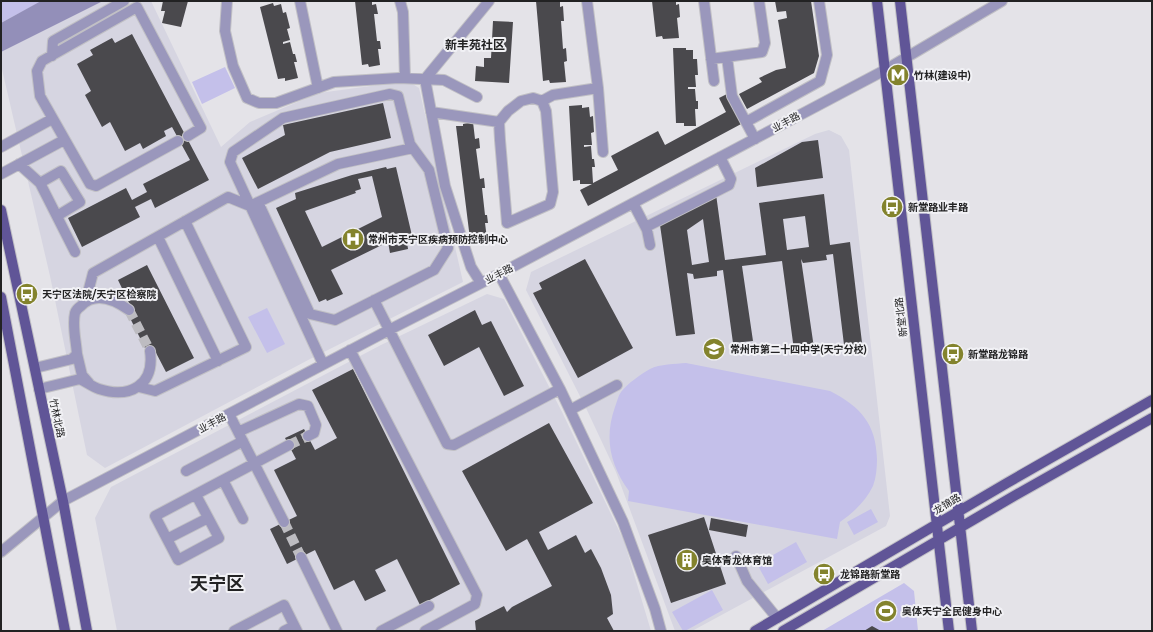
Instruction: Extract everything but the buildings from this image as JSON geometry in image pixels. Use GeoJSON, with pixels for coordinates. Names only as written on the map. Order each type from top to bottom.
{"type":"FeatureCollection","features":[{"type":"Feature","properties":{"kind":"main road","name":"新堂北路"},"geometry":{"type":"LineString","coordinates":[[877,1],[938,523],[949,631]]}},
{"type":"Feature","properties":{"kind":"main road"},"geometry":{"type":"LineString","coordinates":[[900,1],[972,631]]}},
{"type":"Feature","properties":{"kind":"main road","name":"竹林北路"},"geometry":{"type":"LineString","coordinates":[[1,210],[63,501],[87,631]]}},
{"type":"Feature","properties":{"kind":"main road"},"geometry":{"type":"LineString","coordinates":[[1,297],[65,631]]}},
{"type":"Feature","properties":{"kind":"main road","name":"龙锦路"},"geometry":{"type":"LineString","coordinates":[[755,631],[938,523],[1152,400]]}},
{"type":"Feature","properties":{"kind":"main road"},"geometry":{"type":"LineString","coordinates":[[783,631],[1152,418]]}},
{"type":"Feature","properties":{"kind":"street"},"geometry":{"type":"LineString","coordinates":[[52,56],[53,41],[124,1]]}},
{"type":"Feature","properties":{"kind":"street"},"geometry":{"type":"LineString","coordinates":[[227,1],[225,31],[233,66],[247,98],[259,103],[276,103],[334,82],[404,78],[444,80],[477,96]]}},
{"type":"Feature","properties":{"kind":"street"},"geometry":{"type":"LineString","coordinates":[[300,1],[318,88]]}},
{"type":"Feature","properties":{"kind":"street"},"geometry":{"type":"LineString","coordinates":[[400,1],[403,12],[404,78]]}},
{"type":"Feature","properties":{"kind":"street"},"geometry":{"type":"LineString","coordinates":[[481,283],[471,267],[445,186],[425,79],[489,1]]}},
{"type":"Feature","properties":{"kind":"street"},"geometry":{"type":"LineString","coordinates":[[587,1],[598,88],[603,152]]}},
{"type":"Feature","properties":{"kind":"street"},"geometry":{"type":"LineString","coordinates":[[704,1],[714,81]]}},
{"type":"Feature","properties":{"kind":"street"},"geometry":{"type":"LineString","coordinates":[[711,59],[762,52],[765,43],[759,1]]}},
{"type":"Feature","properties":{"kind":"street"},"geometry":{"type":"LineString","coordinates":[[746,122],[820,81],[827,54],[819,1]]}},
{"type":"Feature","properties":{"kind":"street","name":"业丰路"},"geometry":{"type":"LineString","coordinates":[[1,552],[63,501],[388,330],[499,274],[885,70],[1002,1]]}},
{"type":"Feature","properties":{"kind":"street"},"geometry":{"type":"LineString","coordinates":[[178,141],[96,186],[90,184],[40,96],[37,71],[42,61],[136,4],[201,128],[188,136]]}},
{"type":"Feature","properties":{"kind":"street"},"geometry":{"type":"LineString","coordinates":[[727,57],[732,96],[755,139]]}},
{"type":"Feature","properties":{"kind":"street"},"geometry":{"type":"LineString","coordinates":[[542,102],[553,95],[598,88]]}},
{"type":"Feature","properties":{"kind":"street"},"geometry":{"type":"LineString","coordinates":[[390,94],[398,96],[410,144],[413,148],[430,170],[448,248],[434,270],[335,320],[310,314],[254,204],[230,162],[232,152],[283,118],[390,94]]}},
{"type":"Feature","properties":{"kind":"street"},"geometry":{"type":"LineString","coordinates":[[533,98],[542,102],[546,111],[553,192],[550,204],[508,223],[499,122],[508,111],[521,101],[533,98]]}},
{"type":"Feature","properties":{"kind":"street"},"geometry":{"type":"LineString","coordinates":[[431,112],[499,122]]}},
{"type":"Feature","properties":{"kind":"street"},"geometry":{"type":"LineString","coordinates":[[1,147],[52,119]]}},
{"type":"Feature","properties":{"kind":"street"},"geometry":{"type":"LineString","coordinates":[[1,174],[64,140]]}},
{"type":"Feature","properties":{"kind":"street"},"geometry":{"type":"LineString","coordinates":[[90,385],[82,375],[77,354],[73,325],[75,311],[86,300],[93,273],[228,197],[254,204],[338,164],[413,148]]}},
{"type":"Feature","properties":{"kind":"street"},"geometry":{"type":"LineString","coordinates":[[646,228],[729,185],[731,179],[720,157]]}},
{"type":"Feature","properties":{"kind":"street"},"geometry":{"type":"LineString","coordinates":[[19,164],[40,183],[75,252]]}},
{"type":"Feature","properties":{"kind":"street"},"geometry":{"type":"LineString","coordinates":[[40,183],[61,171],[80,202],[57,216]]}},
{"type":"Feature","properties":{"kind":"street"},"geometry":{"type":"LineString","coordinates":[[633,203],[646,228],[650,245]]}},
{"type":"Feature","properties":{"kind":"street"},"geometry":{"type":"LineString","coordinates":[[254,204],[323,364]]}},
{"type":"Feature","properties":{"kind":"street"},"geometry":{"type":"LineString","coordinates":[[139,387],[155,391],[246,347],[185,221]]}},
{"type":"Feature","properties":{"kind":"street"},"geometry":{"type":"LineString","coordinates":[[158,237],[218,361]]}},
{"type":"Feature","properties":{"kind":"street"},"geometry":{"type":"LineString","coordinates":[[499,274],[560,389],[623,522],[655,609],[661,631]]}},
{"type":"Feature","properties":{"kind":"street"},"geometry":{"type":"LineString","coordinates":[[86,300],[101,298],[117,302],[129,310]]}},
{"type":"Feature","properties":{"kind":"street"},"geometry":{"type":"LineString","coordinates":[[374,300],[447,444],[454,445],[560,389]]}},
{"type":"Feature","properties":{"kind":"street"},"geometry":{"type":"LineString","coordinates":[[350,350],[477,596],[475,604],[425,631]]}},
{"type":"Feature","properties":{"kind":"street"},"geometry":{"type":"LineString","coordinates":[[39,389],[80,379],[99,389],[121,393],[139,387],[149,375],[151,360],[150,351]]}},
{"type":"Feature","properties":{"kind":"street"},"geometry":{"type":"LineString","coordinates":[[35,368],[72,359],[77,354]]}},
{"type":"Feature","properties":{"kind":"street"},"geometry":{"type":"LineString","coordinates":[[570,410],[617,385]]}},
{"type":"Feature","properties":{"kind":"street"},"geometry":{"type":"LineString","coordinates":[[186,471],[299,404],[308,406],[316,425],[314,433],[308,436]]}},
{"type":"Feature","properties":{"kind":"street"},"geometry":{"type":"LineString","coordinates":[[229,414],[284,522]]}},
{"type":"Feature","properties":{"kind":"street"},"geometry":{"type":"LineString","coordinates":[[196,495],[218,538],[178,560],[155,516],[289,445]]}},
{"type":"Feature","properties":{"kind":"street"},"geometry":{"type":"LineString","coordinates":[[224,480],[243,519]]}},
{"type":"Feature","properties":{"kind":"street"},"geometry":{"type":"LineString","coordinates":[[167,539],[208,518]]}},
{"type":"Feature","properties":{"kind":"street"},"geometry":{"type":"LineString","coordinates":[[736,556],[747,581],[777,618]]}},
{"type":"Feature","properties":{"kind":"street"},"geometry":{"type":"LineString","coordinates":[[300,557],[335,630]]}},
{"type":"Feature","properties":{"kind":"street"},"geometry":{"type":"LineString","coordinates":[[234,631],[284,605],[295,628],[284,631]]}},
{"type":"Feature","properties":{"kind":"street"},"geometry":{"type":"LineString","coordinates":[[381,631],[429,606]]}},
{"type":"Feature","properties":{"kind":"shaded area"},"geometry":{"type":"Polygon","coordinates":[[[1,1],[42,1],[1,23],[1,1]]]}},
{"type":"Feature","properties":{"kind":"shaded area"},"geometry":{"type":"Polygon","coordinates":[[[41,1],[103,1],[1,52],[1,23],[41,1]]]}},
{"type":"Feature","properties":{"kind":"shaded area"},"geometry":{"type":"Polygon","coordinates":[[[103,1],[151,1],[221,147],[250,122],[319,93],[408,81],[419,88],[463,282],[310,359],[105,468],[87,455],[50,276],[1,65],[1,52],[103,1]]]}},
{"type":"Feature","properties":{"kind":"shaded area"},"geometry":{"type":"Polygon","coordinates":[[[225,67],[235,88],[202,104],[192,82],[225,67]]]}},
{"type":"Feature","properties":{"kind":"shaded area","name":"常州市第二十四中学(天宁分校)"},"geometry":{"type":"Polygon","coordinates":[[[829,130],[841,136],[849,150],[890,516],[886,526],[692,631],[675,631],[616,472],[586,408],[526,290],[531,272],[815,134],[829,130]]]}},
{"type":"Feature","properties":{"kind":"shaded area"},"geometry":{"type":"Polygon","coordinates":[[[487,294],[504,299],[562,412],[624,541],[651,631],[117,631],[95,518],[111,487],[381,345],[487,294]]]}},
{"type":"Feature","properties":{"kind":"shaded area"},"geometry":{"type":"Polygon","coordinates":[[[267,308],[285,344],[267,353],[248,317],[267,308]]]}},
{"type":"Feature","properties":{"kind":"shaded area"},"geometry":{"type":"Polygon","coordinates":[[[686,363],[830,391],[850,403],[865,418],[874,436],[876,447],[877,462],[875,480],[863,502],[840,522],[837,539],[628,501],[629,491],[622,481],[613,461],[610,440],[612,418],[619,395],[631,382],[654,367],[686,363]]]}},
{"type":"Feature","properties":{"kind":"shaded area"},"geometry":{"type":"Polygon","coordinates":[[[871,509],[878,522],[854,535],[847,522],[871,509]]]}},
{"type":"Feature","properties":{"kind":"shaded area"},"geometry":{"type":"Polygon","coordinates":[[[796,542],[807,562],[768,584],[757,564],[796,542]]]}},
{"type":"Feature","properties":{"kind":"shaded area","name":"奥体天宁全民健身中心"},"geometry":{"type":"Polygon","coordinates":[[[904,583],[914,591],[918,631],[822,631],[904,583]]]}},
{"type":"Feature","properties":{"kind":"shaded area"},"geometry":{"type":"Polygon","coordinates":[[[712,590],[723,610],[683,631],[672,612],[712,590]]]}},
{"type":"Feature","properties":{"kind":"tunnel"},"geometry":{"type":"LineString","coordinates":[[129,310],[150,351]]}},
{"type":"Feature","properties":{"kind":"tunnel"},"geometry":{"type":"LineString","coordinates":[[289,445],[308,436]]}},
{"type":"Feature","properties":{"kind":"tunnel"},"geometry":{"type":"LineString","coordinates":[[284,522],[301,557]]}},
{"type":"Feature","properties":{"kind":"place","name":"竹林(建设中)"},"geometry":{"type":"Point","coordinates":[898,75]}},
{"type":"Feature","properties":{"kind":"place","name":"新堂路业丰路"},"geometry":{"type":"Point","coordinates":[892,207]}},
{"type":"Feature","properties":{"kind":"place","name":"常州市天宁区疾病预防控制中心"},"geometry":{"type":"Point","coordinates":[353,239]}},
{"type":"Feature","properties":{"kind":"place","name":"天宁区法院/天宁区检察院"},"geometry":{"type":"Point","coordinates":[27,294]}},
{"type":"Feature","properties":{"kind":"place","name":"常州市第二十四中学(天宁分校)"},"geometry":{"type":"Point","coordinates":[714,349]}},
{"type":"Feature","properties":{"kind":"place","name":"新堂路龙锦路"},"geometry":{"type":"Point","coordinates":[953,354]}},
{"type":"Feature","properties":{"kind":"place","name":"奥体青龙体育馆"},"geometry":{"type":"Point","coordinates":[687,560]}},
{"type":"Feature","properties":{"kind":"place","name":"龙锦路新堂路"},"geometry":{"type":"Point","coordinates":[824,574]}},
{"type":"Feature","properties":{"kind":"place","name":"奥体天宁全民健身中心"},"geometry":{"type":"Point","coordinates":[886,611]}},
{"type":"Feature","properties":{"kind":"district","name":"新丰苑社区"},"geometry":{"type":"Point","coordinates":[475,44]}},
{"type":"Feature","properties":{"kind":"district","name":"天宁区"},"geometry":{"type":"Point","coordinates":[217,583]}}]}
